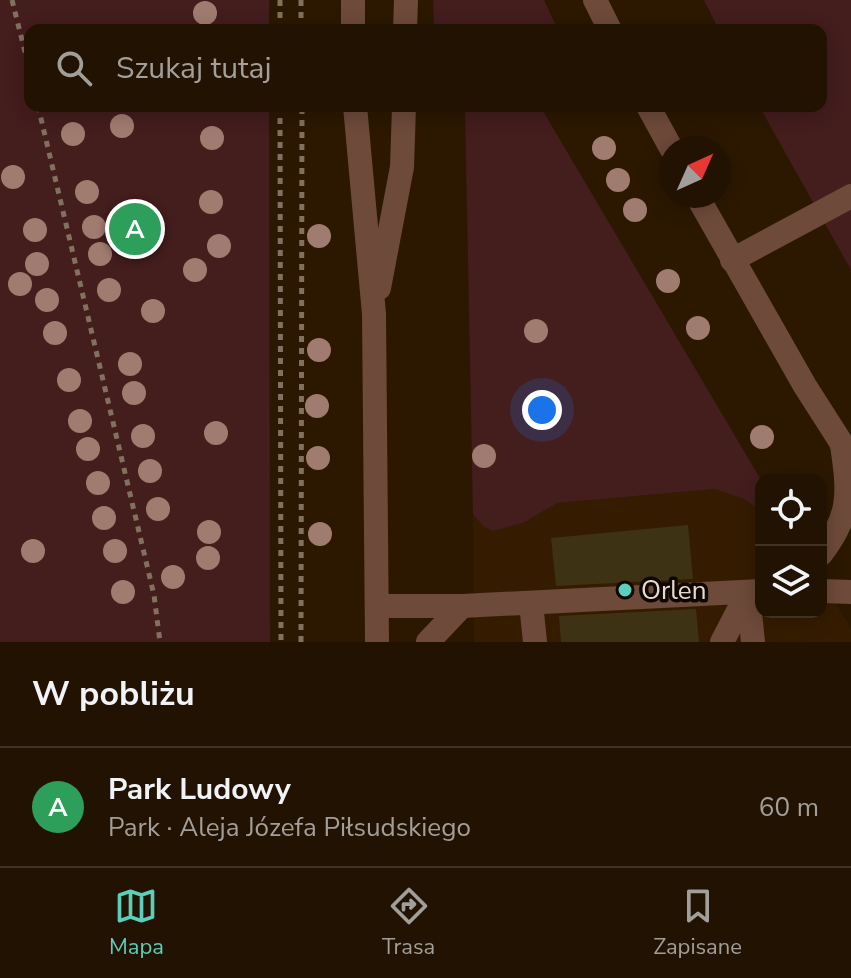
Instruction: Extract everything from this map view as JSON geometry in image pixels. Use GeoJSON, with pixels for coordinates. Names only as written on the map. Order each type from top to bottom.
{"type":"FeatureCollection","features":[{"type":"Feature","properties":{"kind":"street"},"geometry":{"type":"LineString","coordinates":[[353,0],[353,24]]}},
{"type":"Feature","properties":{"kind":"street"},"geometry":{"type":"LineString","coordinates":[[405,24],[406,0]]}},
{"type":"Feature","properties":{"kind":"street"},"geometry":{"type":"LineString","coordinates":[[595,0],[607,24]]}},
{"type":"Feature","properties":{"kind":"street"},"geometry":{"type":"LineString","coordinates":[[356,112],[374,314],[377,642]]}},
{"type":"Feature","properties":{"kind":"street"},"geometry":{"type":"LineString","coordinates":[[374,314],[402,167],[404,112]]}},
{"type":"Feature","properties":{"kind":"street"},"geometry":{"type":"LineString","coordinates":[[651,112],[664,136]]}},
{"type":"Feature","properties":{"kind":"street"},"geometry":{"type":"LineString","coordinates":[[732,260],[851,196]]}},
{"type":"Feature","properties":{"kind":"street"},"geometry":{"type":"LineString","coordinates":[[704,208],[805,386],[847,452],[847,514],[842,530],[827,547]]}},
{"type":"Feature","properties":{"kind":"street"},"geometry":{"type":"LineString","coordinates":[[827,591],[851,592]]}},
{"type":"Feature","properties":{"kind":"street"},"geometry":{"type":"LineString","coordinates":[[377,606],[462,606],[755,592]]}},
{"type":"Feature","properties":{"kind":"street"},"geometry":{"type":"LineString","coordinates":[[722,642],[755,592]]}},
{"type":"Feature","properties":{"kind":"street"},"geometry":{"type":"LineString","coordinates":[[753,642],[755,592]]}},
{"type":"Feature","properties":{"kind":"street"},"geometry":{"type":"LineString","coordinates":[[531,603],[535,642]]}},
{"type":"Feature","properties":{"kind":"street"},"geometry":{"type":"LineString","coordinates":[[428,642],[462,606]]}},
{"type":"Feature","properties":{"kind":"path"},"geometry":{"type":"LineString","coordinates":[[12,0],[24,48]]}},
{"type":"Feature","properties":{"kind":"path"},"geometry":{"type":"LineString","coordinates":[[280,0],[280,24]]}},
{"type":"Feature","properties":{"kind":"path"},"geometry":{"type":"LineString","coordinates":[[301,0],[301,24]]}},
{"type":"Feature","properties":{"kind":"path"},"geometry":{"type":"LineString","coordinates":[[39,112],[154,595],[160,642]]}},
{"type":"Feature","properties":{"kind":"path"},"geometry":{"type":"LineString","coordinates":[[280,112],[281,642]]}},
{"type":"Feature","properties":{"kind":"path"},"geometry":{"type":"LineString","coordinates":[[301,642],[302,112]]}},
{"type":"Feature","properties":{"kind":"shaded area"},"geometry":{"type":"Polygon","coordinates":[[[0,0],[269,0],[269,24],[24,24],[24,112],[269,112],[270,642],[0,642],[0,0]]]}},
{"type":"Feature","properties":{"kind":"shaded area"},"geometry":{"type":"Polygon","coordinates":[[[433,0],[544,0],[555,24],[434,24],[433,0]]]}},
{"type":"Feature","properties":{"kind":"shaded area"},"geometry":{"type":"Polygon","coordinates":[[[704,0],[851,0],[851,270],[762,112],[827,112],[827,24],[716,24],[704,0]]]}},
{"type":"Feature","properties":{"kind":"shaded area"},"geometry":{"type":"Polygon","coordinates":[[[465,112],[544,112],[757,474],[755,474],[755,507],[744,499],[715,489],[557,503],[525,522],[493,531],[483,526],[473,514],[465,112]]]}},
{"type":"Feature","properties":{"kind":"shaded area"},"geometry":{"type":"Polygon","coordinates":[[[716,489],[744,499],[755,507],[755,618],[827,618],[827,589],[851,629],[851,642],[474,642],[473,514],[483,526],[525,522],[557,503],[716,489]]]}},
{"type":"Feature","properties":{"kind":"building"},"geometry":{"type":"Polygon","coordinates":[[[688,525],[693,579],[556,586],[551,538],[688,525]]]}},
{"type":"Feature","properties":{"kind":"building"},"geometry":{"type":"Polygon","coordinates":[[[696,609],[699,642],[561,642],[559,616],[696,609]]]}},
{"type":"Feature","properties":{"kind":"place","name":"Park Ludowy"},"geometry":{"type":"Point","coordinates":[135,229]}},
{"type":"Feature","properties":{"kind":"place","name":"Orlen"},"geometry":{"type":"Point","coordinates":[625,590]}}]}
